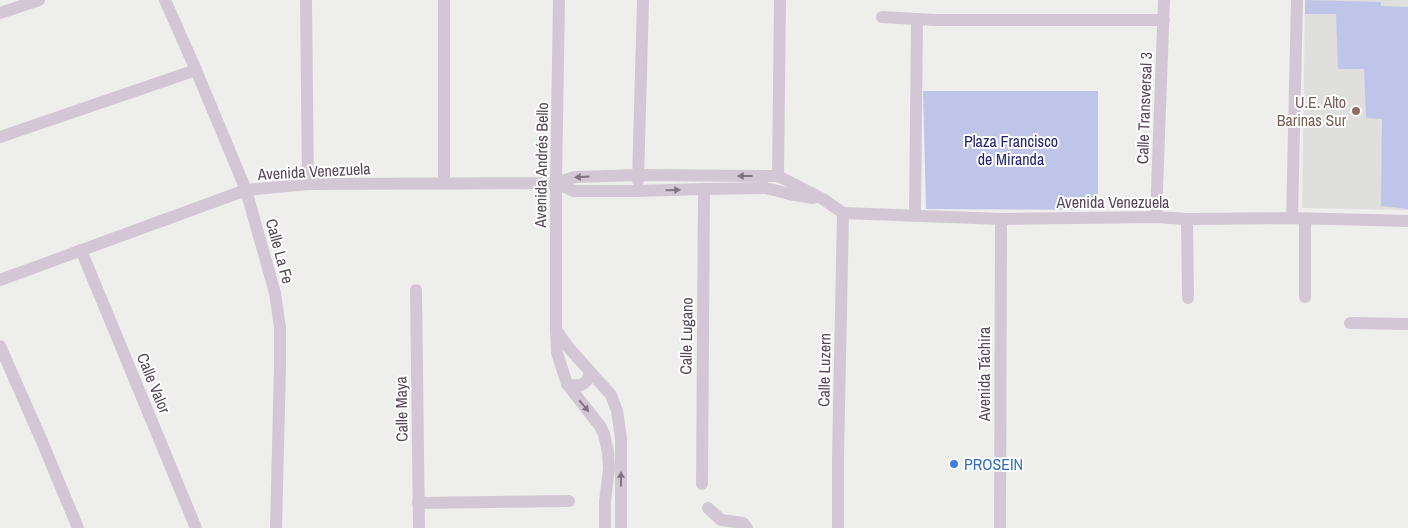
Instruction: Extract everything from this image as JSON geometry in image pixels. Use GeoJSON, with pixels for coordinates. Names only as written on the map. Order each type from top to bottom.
{"type":"FeatureCollection","features":[{"type":"Feature","properties":{"kind":"street"},"geometry":{"type":"LineString","coordinates":[[0,13],[39,0]]}},
{"type":"Feature","properties":{"kind":"street","name":"Calle La Fe"},"geometry":{"type":"LineString","coordinates":[[165,0],[246,190],[275,293],[280,328],[276,528]]}},
{"type":"Feature","properties":{"kind":"street"},"geometry":{"type":"LineString","coordinates":[[306,0],[308,184]]}},
{"type":"Feature","properties":{"kind":"street"},"geometry":{"type":"LineString","coordinates":[[444,0],[444,183]]}},
{"type":"Feature","properties":{"kind":"street","name":"Avenida Andrés Bello"},"geometry":{"type":"LineString","coordinates":[[559,0],[556,183],[557,353],[567,384],[600,426],[604,434],[609,469],[605,501],[605,528]]}},
{"type":"Feature","properties":{"kind":"street"},"geometry":{"type":"LineString","coordinates":[[638,191],[643,0]]}},
{"type":"Feature","properties":{"kind":"street"},"geometry":{"type":"LineString","coordinates":[[778,176],[780,0]]}},
{"type":"Feature","properties":{"kind":"street","name":"Calle Transversal 3"},"geometry":{"type":"LineString","coordinates":[[1156,217],[1164,0]]}},
{"type":"Feature","properties":{"kind":"street"},"geometry":{"type":"LineString","coordinates":[[1297,0],[1299,218],[1305,297]]}},
{"type":"Feature","properties":{"kind":"street"},"geometry":{"type":"LineString","coordinates":[[882,18],[1164,20]]}},
{"type":"Feature","properties":{"kind":"street"},"geometry":{"type":"LineString","coordinates":[[915,216],[917,19]]}},
{"type":"Feature","properties":{"kind":"street"},"geometry":{"type":"LineString","coordinates":[[0,137],[196,70]]}},
{"type":"Feature","properties":{"kind":"street","name":"Avenida Venezuela"},"geometry":{"type":"LineString","coordinates":[[0,280],[246,190],[308,184],[556,183],[575,176],[778,176],[823,199],[843,213],[1001,220],[1156,217],[1187,219],[1299,218],[1408,222]]}},
{"type":"Feature","properties":{"kind":"street","name":"Avenida Venezuela"},"geometry":{"type":"LineString","coordinates":[[556,183],[574,191],[766,188],[788,194],[823,199]]}},
{"type":"Feature","properties":{"kind":"street","name":"Calle Lugano"},"geometry":{"type":"LineString","coordinates":[[702,484],[704,189]]}},
{"type":"Feature","properties":{"kind":"street","name":"Calle Luzern"},"geometry":{"type":"LineString","coordinates":[[838,528],[843,213]]}},
{"type":"Feature","properties":{"kind":"street"},"geometry":{"type":"LineString","coordinates":[[1187,219],[1188,298]]}},
{"type":"Feature","properties":{"kind":"street","name":"Avenida Táchira"},"geometry":{"type":"LineString","coordinates":[[1000,528],[1001,220]]}},
{"type":"Feature","properties":{"kind":"street","name":"Calle Valor"},"geometry":{"type":"LineString","coordinates":[[82,250],[196,528]]}},
{"type":"Feature","properties":{"kind":"street","name":"Calle Maya"},"geometry":{"type":"LineString","coordinates":[[416,290],[419,528]]}},
{"type":"Feature","properties":{"kind":"street"},"geometry":{"type":"LineString","coordinates":[[1350,323],[1408,324]]}},
{"type":"Feature","properties":{"kind":"street"},"geometry":{"type":"LineString","coordinates":[[556,330],[611,395],[617,410],[621,438],[621,528]]}},
{"type":"Feature","properties":{"kind":"street"},"geometry":{"type":"LineString","coordinates":[[0,346],[78,528]]}},
{"type":"Feature","properties":{"kind":"street"},"geometry":{"type":"LineString","coordinates":[[561,367],[569,361],[580,360]]}},
{"type":"Feature","properties":{"kind":"street"},"geometry":{"type":"LineString","coordinates":[[567,384],[576,386],[583,384],[587,381],[590,372]]}},
{"type":"Feature","properties":{"kind":"street"},"geometry":{"type":"LineString","coordinates":[[418,503],[569,501]]}},
{"type":"Feature","properties":{"kind":"street"},"geometry":{"type":"LineString","coordinates":[[708,508],[721,520],[743,523],[746,528]]}},
{"type":"Feature","properties":{"kind":"shaded area","name":"U.E. Alto Barinas Sur"},"geometry":{"type":"Polygon","coordinates":[[[1305,0],[1408,0],[1408,210],[1302,208],[1305,0]]]}},
{"type":"Feature","properties":{"kind":"green space"},"geometry":{"type":"Polygon","coordinates":[[[1305,0],[1381,2],[1381,6],[1408,7],[1408,209],[1381,206],[1382,119],[1366,118],[1364,69],[1338,69],[1336,14],[1305,14],[1305,0]]]}},
{"type":"Feature","properties":{"kind":"green space","name":"Plaza Francisco de Miranda"},"geometry":{"type":"Polygon","coordinates":[[[923,91],[1098,91],[1098,210],[926,209],[923,91]]]}},
{"type":"Feature","properties":{"kind":"place","name":"U.E. Alto Barinas Sur"},"geometry":{"type":"Point","coordinates":[1356,111]}},
{"type":"Feature","properties":{"kind":"place","name":"PROSEIN"},"geometry":{"type":"Point","coordinates":[954,464]}}]}
